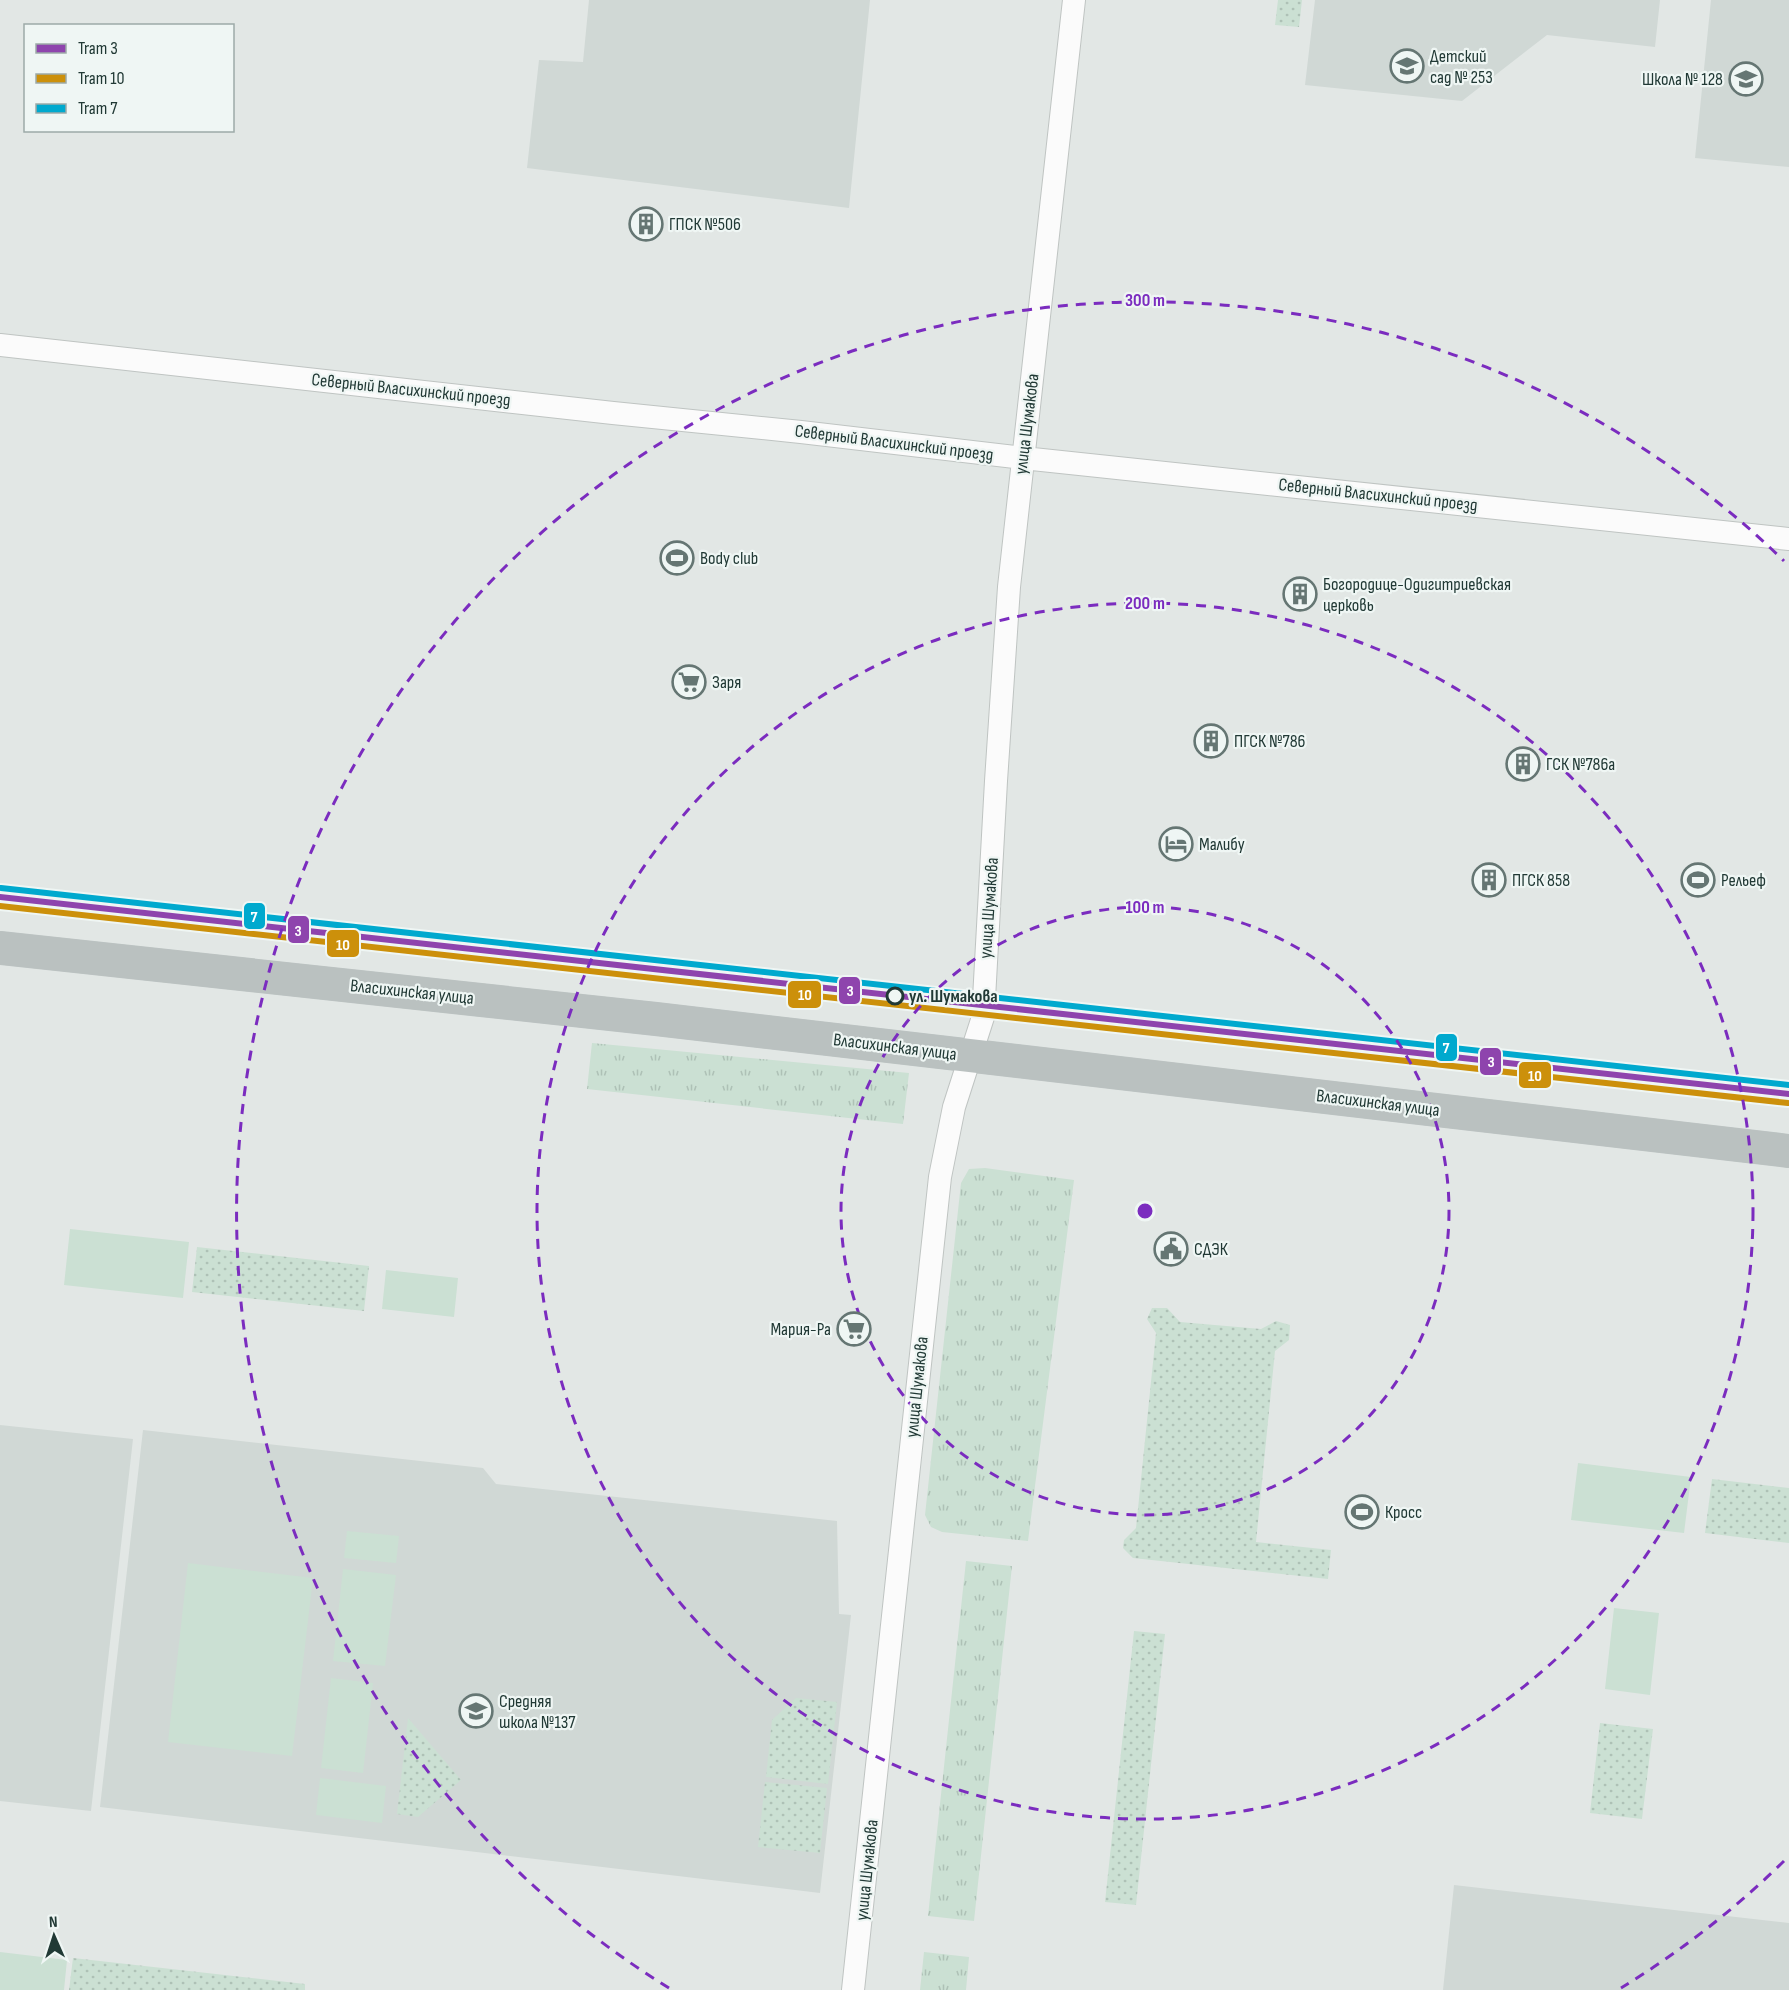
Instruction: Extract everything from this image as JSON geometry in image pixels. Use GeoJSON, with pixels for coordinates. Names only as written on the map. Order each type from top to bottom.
{"type":"FeatureCollection","features":[{"type":"Feature","properties":{"kind":"highway","name":"Власихинская улица"},"geometry":{"type":"LineString","coordinates":[[0,948],[644,1017],[1789,1151]]}},
{"type":"Feature","properties":{"kind":"street","name":"улица Шумакова"},"geometry":{"type":"LineString","coordinates":[[853,1990],[940,1178],[954,1107],[983,1017],[1009,587],[1074,0]]}},
{"type":"Feature","properties":{"kind":"street","name":"Северный Власихинский проезд"},"geometry":{"type":"LineString","coordinates":[[0,345],[1023,458],[1789,539]]}},
{"type":"Feature","properties":{"kind":"shaded area"},"geometry":{"type":"Polygon","coordinates":[[[589,0],[870,0],[849,208],[527,168],[539,60],[583,62],[589,0]]]}},
{"type":"Feature","properties":{"kind":"shaded area","name":"Детский сад № 253"},"geometry":{"type":"Polygon","coordinates":[[[1315,0],[1660,0],[1655,47],[1547,35],[1462,101],[1305,85],[1315,0]]]}},
{"type":"Feature","properties":{"kind":"shaded area","name":"Школа № 128"},"geometry":{"type":"Polygon","coordinates":[[[1711,0],[1789,0],[1789,167],[1695,158],[1711,0]]]}},
{"type":"Feature","properties":{"kind":"shaded area"},"geometry":{"type":"Polygon","coordinates":[[[0,1425],[133,1439],[91,1811],[0,1801],[0,1425]]]}},
{"type":"Feature","properties":{"kind":"shaded area","name":"Средняя школа №137"},"geometry":{"type":"Polygon","coordinates":[[[143,1430],[483,1468],[496,1484],[837,1521],[839,1614],[851,1615],[820,1893],[100,1807],[143,1430]]]}},
{"type":"Feature","properties":{"kind":"shaded area"},"geometry":{"type":"Polygon","coordinates":[[[1454,1885],[1789,1923],[1789,1990],[1443,1990],[1454,1885]]]}},
{"type":"Feature","properties":{"kind":"green space"},"geometry":{"type":"Polygon","coordinates":[[[1278,0],[1302,0],[1299,27],[1275,25],[1278,0]]]}},
{"type":"Feature","properties":{"kind":"green space"},"geometry":{"type":"Polygon","coordinates":[[[592,1043],[909,1073],[903,1124],[587,1089],[592,1043]]]}},
{"type":"Feature","properties":{"kind":"green space"},"geometry":{"type":"Polygon","coordinates":[[[985,1168],[1074,1180],[1028,1541],[942,1532],[931,1527],[925,1515],[961,1183],[969,1169],[985,1168]]]}},
{"type":"Feature","properties":{"kind":"green space"},"geometry":{"type":"Polygon","coordinates":[[[70,1229],[189,1242],[183,1298],[64,1285],[70,1229]]]}},
{"type":"Feature","properties":{"kind":"green space"},"geometry":{"type":"Polygon","coordinates":[[[197,1247],[369,1266],[364,1311],[192,1292],[197,1247]]]}},
{"type":"Feature","properties":{"kind":"green space"},"geometry":{"type":"Polygon","coordinates":[[[386,1270],[458,1278],[454,1317],[382,1309],[386,1270]]]}},
{"type":"Feature","properties":{"kind":"green space"},"geometry":{"type":"Polygon","coordinates":[[[1152,1308],[1167,1308],[1180,1322],[1261,1329],[1276,1321],[1290,1325],[1289,1340],[1275,1351],[1256,1542],[1331,1550],[1328,1579],[1133,1558],[1123,1548],[1124,1540],[1136,1528],[1156,1333],[1147,1319],[1152,1308]]]}},
{"type":"Feature","properties":{"kind":"green space"},"geometry":{"type":"Polygon","coordinates":[[[1578,1463],[1691,1477],[1684,1533],[1571,1520],[1578,1463]]]}},
{"type":"Feature","properties":{"kind":"green space"},"geometry":{"type":"Polygon","coordinates":[[[1712,1479],[1789,1488],[1789,1543],[1705,1533],[1712,1479]]]}},
{"type":"Feature","properties":{"kind":"green space"},"geometry":{"type":"Polygon","coordinates":[[[347,1531],[399,1536],[396,1563],[344,1558],[347,1531]]]}},
{"type":"Feature","properties":{"kind":"green space"},"geometry":{"type":"Polygon","coordinates":[[[966,1561],[1012,1566],[974,1921],[928,1916],[966,1561]]]}},
{"type":"Feature","properties":{"kind":"green space"},"geometry":{"type":"Polygon","coordinates":[[[188,1563],[313,1578],[292,1756],[168,1742],[188,1563]]]}},
{"type":"Feature","properties":{"kind":"green space"},"geometry":{"type":"Polygon","coordinates":[[[343,1569],[396,1575],[385,1666],[333,1661],[343,1569]]]}},
{"type":"Feature","properties":{"kind":"green space"},"geometry":{"type":"Polygon","coordinates":[[[1614,1608],[1659,1613],[1650,1695],[1605,1689],[1614,1608]]]}},
{"type":"Feature","properties":{"kind":"green space"},"geometry":{"type":"Polygon","coordinates":[[[1134,1631],[1165,1634],[1136,1905],[1105,1902],[1134,1631]]]}},
{"type":"Feature","properties":{"kind":"green space"},"geometry":{"type":"Polygon","coordinates":[[[331,1678],[373,1683],[363,1773],[321,1768],[331,1678]]]}},
{"type":"Feature","properties":{"kind":"green space"},"geometry":{"type":"Polygon","coordinates":[[[796,1698],[837,1702],[828,1784],[766,1777],[772,1720],[796,1698]]]}},
{"type":"Feature","properties":{"kind":"green space"},"geometry":{"type":"Polygon","coordinates":[[[408,1718],[461,1780],[418,1817],[397,1814],[408,1718]]]}},
{"type":"Feature","properties":{"kind":"green space"},"geometry":{"type":"Polygon","coordinates":[[[1600,1723],[1653,1729],[1642,1819],[1590,1813],[1600,1723]]]}},
{"type":"Feature","properties":{"kind":"green space"},"geometry":{"type":"Polygon","coordinates":[[[320,1778],[386,1786],[382,1823],[316,1815],[320,1778]]]}},
{"type":"Feature","properties":{"kind":"green space"},"geometry":{"type":"Polygon","coordinates":[[[765,1782],[827,1788],[820,1853],[758,1847],[765,1782]]]}},
{"type":"Feature","properties":{"kind":"green space"},"geometry":{"type":"Polygon","coordinates":[[[0,1952],[67,1960],[64,1990],[0,1990],[0,1952]]]}},
{"type":"Feature","properties":{"kind":"green space"},"geometry":{"type":"Polygon","coordinates":[[[924,1952],[969,1957],[966,1990],[920,1990],[924,1952]]]}},
{"type":"Feature","properties":{"kind":"green space"},"geometry":{"type":"Polygon","coordinates":[[[73,1958],[305,1984],[305,1990],[69,1990],[73,1958]]]}},
{"type":"Feature","properties":{"kind":"tram line","name":"7"},"geometry":{"type":"LineString","coordinates":[[1,888],[1789,1085]]}},
{"type":"Feature","properties":{"kind":"tram line","name":"3"},"geometry":{"type":"LineString","coordinates":[[0,897],[1789,1094]]}},
{"type":"Feature","properties":{"kind":"tram line","name":"10"},"geometry":{"type":"LineString","coordinates":[[0,906],[1788,1103]]}},
{"type":"Feature","properties":{"kind":"place","name":"Детский сад № 253"},"geometry":{"type":"Point","coordinates":[1407,66]}},
{"type":"Feature","properties":{"kind":"place","name":"Школа № 128"},"geometry":{"type":"Point","coordinates":[1746,79]}},
{"type":"Feature","properties":{"kind":"place","name":"ГПСК №506"},"geometry":{"type":"Point","coordinates":[646,224]}},
{"type":"Feature","properties":{"kind":"place","name":"Body club"},"geometry":{"type":"Point","coordinates":[677,558]}},
{"type":"Feature","properties":{"kind":"place","name":"Богородице-Одигитриевская церковь"},"geometry":{"type":"Point","coordinates":[1300,594]}},
{"type":"Feature","properties":{"kind":"place","name":"Заря"},"geometry":{"type":"Point","coordinates":[689,682]}},
{"type":"Feature","properties":{"kind":"place","name":"ПГСК №786"},"geometry":{"type":"Point","coordinates":[1211,741]}},
{"type":"Feature","properties":{"kind":"place","name":"ГСК №786а"},"geometry":{"type":"Point","coordinates":[1523,764]}},
{"type":"Feature","properties":{"kind":"place","name":"Малибу"},"geometry":{"type":"Point","coordinates":[1176,844]}},
{"type":"Feature","properties":{"kind":"place","name":"ПГСК 858"},"geometry":{"type":"Point","coordinates":[1489,880]}},
{"type":"Feature","properties":{"kind":"place","name":"Рельеф"},"geometry":{"type":"Point","coordinates":[1698,880]}},
{"type":"Feature","properties":{"kind":"place","name":"ул. Шумакова"},"geometry":{"type":"Point","coordinates":[895,996]}},
{"type":"Feature","properties":{"kind":"place","name":"СДЭК"},"geometry":{"type":"Point","coordinates":[1171,1249]}},
{"type":"Feature","properties":{"kind":"place","name":"Мария-Ра"},"geometry":{"type":"Point","coordinates":[854,1329]}},
{"type":"Feature","properties":{"kind":"place","name":"Кросс"},"geometry":{"type":"Point","coordinates":[1362,1512]}},
{"type":"Feature","properties":{"kind":"place","name":"Средняя школа №137"},"geometry":{"type":"Point","coordinates":[476,1711]}}]}
